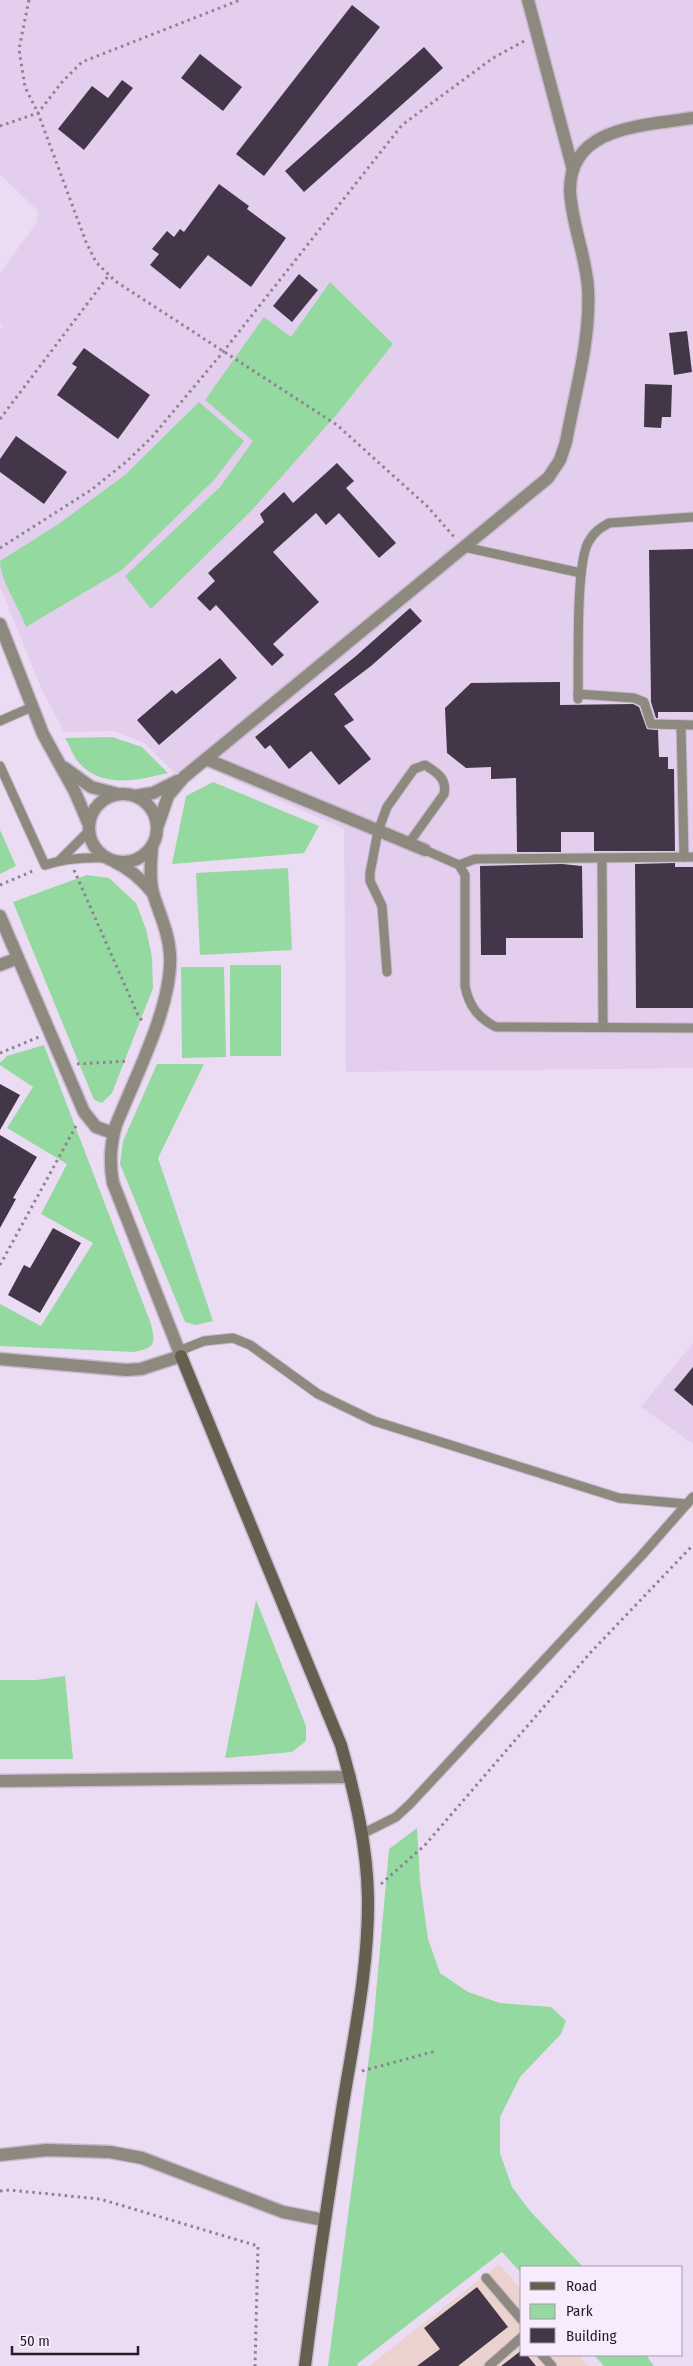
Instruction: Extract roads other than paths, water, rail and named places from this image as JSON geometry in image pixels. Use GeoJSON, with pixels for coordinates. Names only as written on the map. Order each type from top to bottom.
{"type":"FeatureCollection","features":[{"type":"Feature","properties":{"kind":"main road"},"geometry":{"type":"LineString","coordinates":[[180,1354],[332,1722],[350,1777],[362,1834],[368,1896],[362,1976],[324,2220],[305,2366]]}},
{"type":"Feature","properties":{"kind":"street"},"geometry":{"type":"LineString","coordinates":[[528,0],[573,170]]}},
{"type":"Feature","properties":{"kind":"street"},"geometry":{"type":"LineString","coordinates":[[110,859],[123,862],[134,860],[144,855],[152,847],[157,837],[158,825],[168,796],[184,777],[548,478],[560,460],[566,442],[587,324],[588,287],[570,191],[573,170],[578,156],[592,142],[614,132],[693,118]]}},
{"type":"Feature","properties":{"kind":"street"},"geometry":{"type":"LineString","coordinates":[[0,624],[32,707],[57,762],[75,792],[94,847],[110,859],[128,868],[153,893]]}},
{"type":"Feature","properties":{"kind":"street"},"geometry":{"type":"LineString","coordinates":[[206,759],[425,850]]}},
{"type":"Feature","properties":{"kind":"street"},"geometry":{"type":"LineString","coordinates":[[57,762],[91,787],[118,794],[135,796],[153,793],[184,777]]}},
{"type":"Feature","properties":{"kind":"street"},"geometry":{"type":"LineString","coordinates":[[89,828],[92,814],[98,804],[118,794]]}},
{"type":"Feature","properties":{"kind":"street"},"geometry":{"type":"LineString","coordinates":[[135,796],[151,807],[158,825]]}},
{"type":"Feature","properties":{"kind":"street"},"geometry":{"type":"LineString","coordinates":[[0,1359],[126,1370],[141,1369],[180,1354],[113,1183],[110,1154],[113,1133],[152,1034],[166,995],[170,976],[170,953],[166,932],[153,893],[150,865],[152,847]]}},
{"type":"Feature","properties":{"kind":"street"},"geometry":{"type":"LineString","coordinates":[[0,916],[84,1112],[96,1127],[113,1133]]}},
{"type":"Feature","properties":{"kind":"street"},"geometry":{"type":"LineString","coordinates":[[0,965],[18,958]]}},
{"type":"Feature","properties":{"kind":"street"},"geometry":{"type":"LineString","coordinates":[[0,1781],[350,1777]]}},
{"type":"Feature","properties":{"kind":"street"},"geometry":{"type":"LineString","coordinates":[[0,2155],[48,2150],[110,2152],[142,2158],[283,2212],[324,2220]]}},
{"type":"Feature","properties":{"kind":"lane"},"geometry":{"type":"LineString","coordinates":[[693,517],[609,523],[598,529],[588,542],[581,573],[578,697],[634,698],[644,702],[651,724],[693,725]]}},
{"type":"Feature","properties":{"kind":"lane"},"geometry":{"type":"LineString","coordinates":[[464,547],[581,573]]}},
{"type":"Feature","properties":{"kind":"lane"},"geometry":{"type":"LineString","coordinates":[[0,721],[32,707]]}},
{"type":"Feature","properties":{"kind":"lane"},"geometry":{"type":"LineString","coordinates":[[459,865],[475,859],[688,857],[681,725]]}},
{"type":"Feature","properties":{"kind":"lane"},"geometry":{"type":"LineString","coordinates":[[0,766],[45,865],[65,859],[110,859]]}},
{"type":"Feature","properties":{"kind":"lane"},"geometry":{"type":"LineString","coordinates":[[387,972],[382,906],[370,881],[378,831],[387,807],[414,768],[425,766],[438,773],[444,782],[444,794],[409,843]]}},
{"type":"Feature","properties":{"kind":"lane"},"geometry":{"type":"LineString","coordinates":[[65,859],[89,828]]}},
{"type":"Feature","properties":{"kind":"lane"},"geometry":{"type":"LineString","coordinates":[[425,850],[459,865],[465,875],[465,986],[468,1002],[485,1021],[496,1026],[693,1028]]}},
{"type":"Feature","properties":{"kind":"lane"},"geometry":{"type":"LineString","coordinates":[[602,858],[603,1026]]}},
{"type":"Feature","properties":{"kind":"lane"},"geometry":{"type":"LineString","coordinates":[[180,1354],[204,1341],[233,1338],[250,1345],[318,1394],[374,1421],[619,1498],[690,1500]]}},
{"type":"Feature","properties":{"kind":"lane"},"geometry":{"type":"LineString","coordinates":[[362,1834],[396,1816],[410,1804],[690,1500]]}},
{"type":"Feature","properties":{"kind":"lane"},"geometry":{"type":"LineString","coordinates":[[486,2278],[520,2318]]}},
{"type":"Feature","properties":{"kind":"lane"},"geometry":{"type":"LineString","coordinates":[[489,2366],[520,2339]]}},
{"type":"Feature","properties":{"kind":"lane"},"geometry":{"type":"LineString","coordinates":[[543,2356],[552,2366]]}}]}
